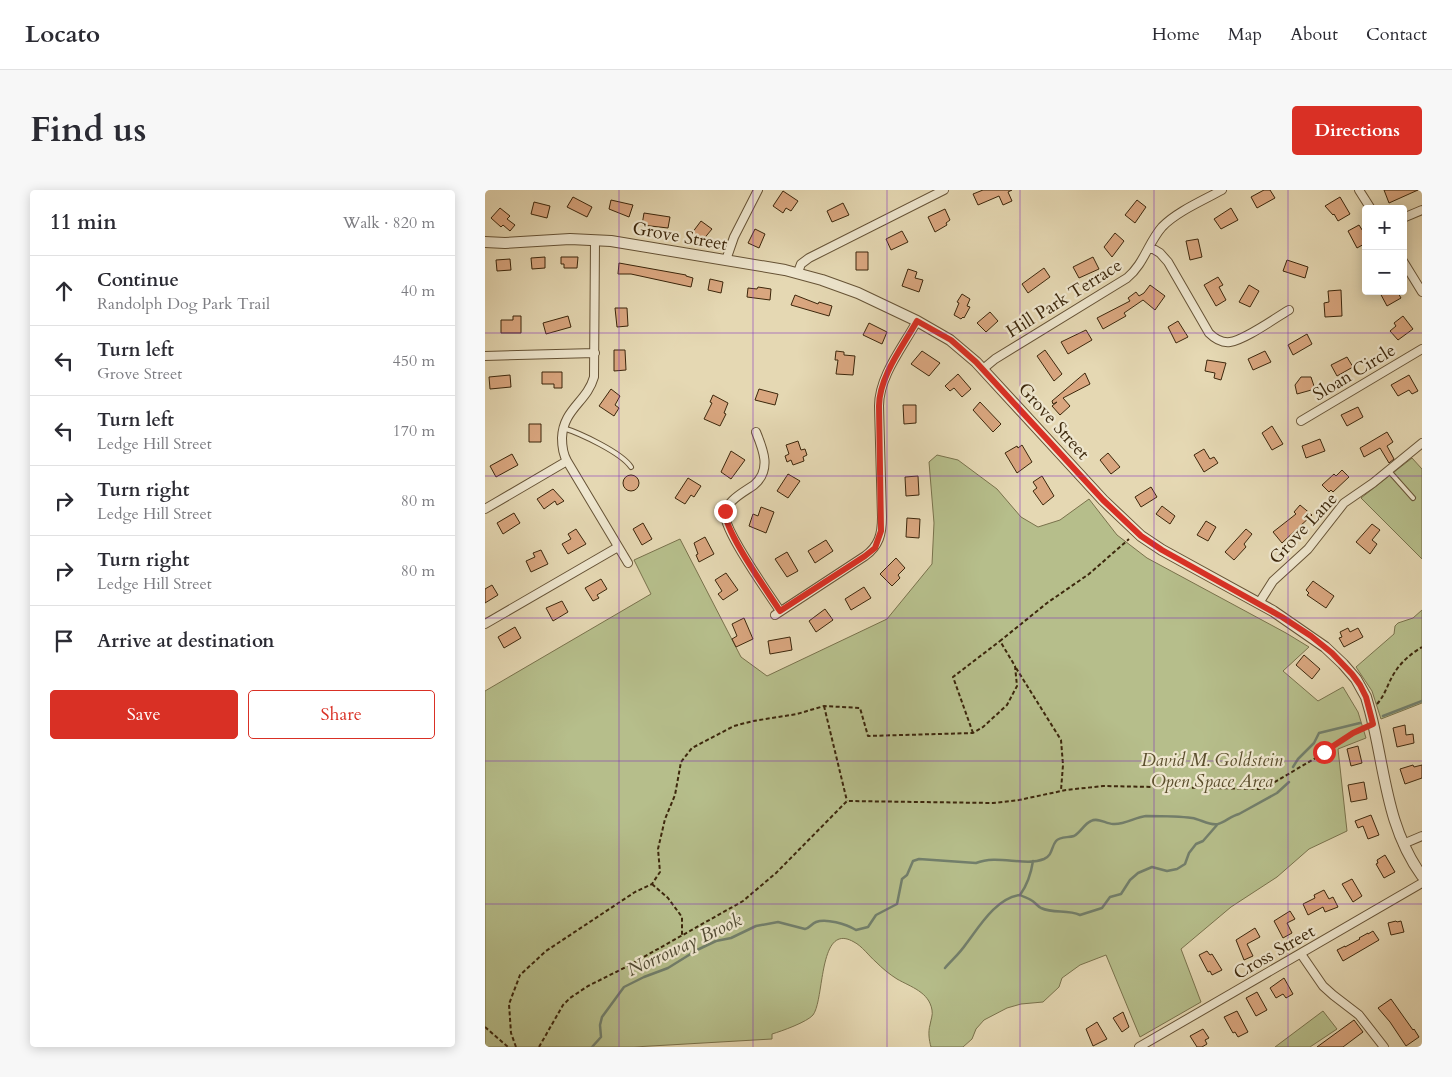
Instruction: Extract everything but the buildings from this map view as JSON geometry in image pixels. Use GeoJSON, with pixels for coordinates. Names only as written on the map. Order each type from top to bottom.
{"type":"FeatureCollection","features":[{"type":"Feature","properties":{"kind":"street"},"geometry":{"type":"LineString","coordinates":[[726,260],[734,237],[758,190]]}},
{"type":"Feature","properties":{"kind":"street"},"geometry":{"type":"LineString","coordinates":[[798,272],[801,264],[809,258],[944,190]]}},
{"type":"Feature","properties":{"kind":"street","name":"Hill Park Terrace"},"geometry":{"type":"LineString","coordinates":[[983,369],[1000,356],[1121,282],[1137,268],[1159,231],[1170,220],[1222,190]]}},
{"type":"Feature","properties":{"kind":"street"},"geometry":{"type":"LineString","coordinates":[[1359,190],[1368,205]]}},
{"type":"Feature","properties":{"kind":"street"},"geometry":{"type":"LineString","coordinates":[[1407,216],[1422,210]]}},
{"type":"Feature","properties":{"kind":"street","name":"Grove Street"},"geometry":{"type":"LineString","coordinates":[[485,242],[505,244],[571,239],[595,240],[625,243],[798,272],[858,293],[917,321],[951,340],[983,369],[1103,500],[1136,531],[1162,550],[1259,603],[1311,636],[1343,664],[1356,679],[1366,697],[1395,823],[1403,844],[1422,876]]}},
{"type":"Feature","properties":{"kind":"street"},"geometry":{"type":"LineString","coordinates":[[595,240],[595,372],[593,382],[587,393],[571,411],[563,428],[562,443],[567,461],[628,563]]}},
{"type":"Feature","properties":{"kind":"street"},"geometry":{"type":"LineString","coordinates":[[1150,247],[1160,252],[1168,262],[1209,333],[1220,341],[1230,342],[1239,339],[1289,310]]}},
{"type":"Feature","properties":{"kind":"street"},"geometry":{"type":"LineString","coordinates":[[1407,268],[1422,292]]}},
{"type":"Feature","properties":{"kind":"street"},"geometry":{"type":"LineString","coordinates":[[756,432],[764,454],[765,465],[763,475],[757,483],[730,503],[725,511],[725,516],[734,537],[777,613],[865,556],[878,543],[882,517],[880,393],[887,374],[917,321]]}},
{"type":"Feature","properties":{"kind":"street","name":"Sloan Circle"},"geometry":{"type":"LineString","coordinates":[[1301,421],[1422,349]]}},
{"type":"Feature","properties":{"kind":"street"},"geometry":{"type":"LineString","coordinates":[[485,356],[595,353]]}},
{"type":"Feature","properties":{"kind":"street","name":"Grove Lane"},"geometry":{"type":"LineString","coordinates":[[1259,603],[1273,581],[1308,549],[1340,507],[1389,471],[1422,443]]}},
{"type":"Feature","properties":{"kind":"street"},"geometry":{"type":"LineString","coordinates":[[485,509],[567,461]]}},
{"type":"Feature","properties":{"kind":"street"},"geometry":{"type":"LineString","coordinates":[[485,624],[618,547]]}},
{"type":"Feature","properties":{"kind":"street"},"geometry":{"type":"LineString","coordinates":[[1403,844],[1422,836]]}},
{"type":"Feature","properties":{"kind":"street","name":"Cross Street"},"geometry":{"type":"LineString","coordinates":[[1139,1047],[1422,883]]}},
{"type":"Feature","properties":{"kind":"street"},"geometry":{"type":"LineString","coordinates":[[1301,954],[1323,986],[1359,1015],[1384,1047]]}},
{"type":"Feature","properties":{"kind":"lane"},"geometry":{"type":"LineString","coordinates":[[563,428],[573,431],[610,450],[626,460],[631,467]]}},
{"type":"Feature","properties":{"kind":"lane"},"geometry":{"type":"LineString","coordinates":[[1389,471],[1413,498]]}},
{"type":"Feature","properties":{"kind":"path"},"geometry":{"type":"LineString","coordinates":[[973,733],[953,677],[1047,603],[1089,574],[1136,531]]}},
{"type":"Feature","properties":{"kind":"path"},"geometry":{"type":"LineString","coordinates":[[1001,641],[1061,740],[1063,764],[1061,791]]}},
{"type":"Feature","properties":{"kind":"path"},"geometry":{"type":"LineString","coordinates":[[1377,704],[1383,697],[1394,672],[1414,651],[1422,647]]}},
{"type":"Feature","properties":{"kind":"path"},"geometry":{"type":"LineString","coordinates":[[516,1047],[511,1033],[509,1004],[519,975],[546,952],[635,892],[651,884],[660,872],[658,849],[665,819],[675,795],[681,762],[692,748],[734,726],[797,714],[824,706],[859,708],[868,736],[973,733],[990,721],[1007,705],[1017,686],[1015,666]]}},
{"type":"Feature","properties":{"kind":"path"},"geometry":{"type":"LineString","coordinates":[[824,706],[847,801]]}},
{"type":"Feature","properties":{"kind":"path"},"geometry":{"type":"LineString","coordinates":[[539,1047],[563,1005],[570,998],[588,986],[735,906],[761,887],[847,801],[993,802],[1019,800],[1061,791],[1112,785],[1263,789],[1345,737],[1373,724]]}},
{"type":"Feature","properties":{"kind":"path"},"geometry":{"type":"LineString","coordinates":[[651,884],[668,898],[682,917],[682,936]]}},
{"type":"Feature","properties":{"kind":"path"},"geometry":{"type":"LineString","coordinates":[[485,1026],[508,1047]]}},
{"type":"Feature","properties":{"kind":"green space","name":"David M. Goldstein Open Space Area"},"geometry":{"type":"Polygon","coordinates":[[[937,455],[958,460],[997,489],[1021,517],[1038,527],[1060,520],[1089,499],[1117,535],[1147,558],[1309,647],[1283,671],[1318,701],[1343,687],[1358,712],[1366,738],[1338,749],[1347,831],[1309,849],[1277,877],[1231,907],[1181,949],[1201,1002],[1140,1037],[1106,955],[1080,965],[1062,978],[1059,987],[1043,1002],[1021,1004],[1007,1008],[984,1020],[976,1029],[972,1039],[963,1047],[931,1047],[929,1028],[932,1012],[930,1004],[923,994],[888,973],[857,944],[842,938],[834,942],[828,952],[817,1006],[813,1015],[788,1029],[772,1034],[772,1039],[634,1047],[485,1047],[485,691],[651,594],[634,560],[680,539],[741,657],[767,676],[887,619],[932,564],[934,523],[929,462],[937,455]]]}},
{"type":"Feature","properties":{"kind":"green space"},"geometry":{"type":"Polygon","coordinates":[[[1412,458],[1422,469],[1422,559],[1361,498],[1412,458]]]}},
{"type":"Feature","properties":{"kind":"green space"},"geometry":{"type":"Polygon","coordinates":[[[1422,610],[1422,703],[1381,719],[1372,691],[1356,667],[1394,634],[1395,626],[1398,623],[1413,618],[1422,610]]]}},
{"type":"Feature","properties":{"kind":"green space"},"geometry":{"type":"Polygon","coordinates":[[[1323,1011],[1337,1029],[1310,1047],[1275,1047],[1323,1011]]]}},
{"type":"Feature","properties":{"kind":"waterway","name":"Norroway Brook"},"geometry":{"type":"LineString","coordinates":[[1383,716],[1422,701]]}},
{"type":"Feature","properties":{"kind":"waterway","name":"Norroway Brook"},"geometry":{"type":"LineString","coordinates":[[1293,767],[1298,759],[1314,743],[1319,733],[1360,723]]}},
{"type":"Feature","properties":{"kind":"waterway","name":"Norroway Brook"},"geometry":{"type":"LineString","coordinates":[[592,1047],[601,1037],[600,1025],[602,1017],[624,987],[668,968],[716,941],[731,938],[756,926],[778,922],[805,929],[816,922],[830,921],[856,930],[868,927],[876,915],[897,904],[902,879],[907,875],[913,861],[919,859],[976,863],[993,860],[1036,861],[1044,859],[1049,855],[1054,843],[1058,839],[1074,836],[1086,824],[1094,820],[1117,824],[1146,816],[1169,816],[1192,818],[1218,824],[1277,793],[1289,782]]}},
{"type":"Feature","properties":{"kind":"waterway"},"geometry":{"type":"LineString","coordinates":[[1020,895],[1041,908],[1051,911],[1070,912],[1080,915],[1102,908],[1110,897],[1121,894],[1130,880],[1138,873],[1152,867],[1167,871],[1177,869],[1185,864],[1189,853],[1196,844],[1203,841],[1217,825]]}},
{"type":"Feature","properties":{"kind":"waterway"},"geometry":{"type":"LineString","coordinates":[[945,968],[996,907],[1011,897],[1020,895],[1029,879],[1033,861]]}},
{"type":"Feature","properties":{"kind":"route"},"geometry":{"type":"LineString","coordinates":[[725,511],[726,521],[734,537],[780,611],[875,548],[880,537],[882,517],[880,393],[887,374],[917,321],[963,349],[998,384],[1103,500],[1141,536],[1162,550],[1282,617],[1311,636],[1343,664],[1356,679],[1366,697],[1373,724],[1353,733],[1324,752]]}}]}
